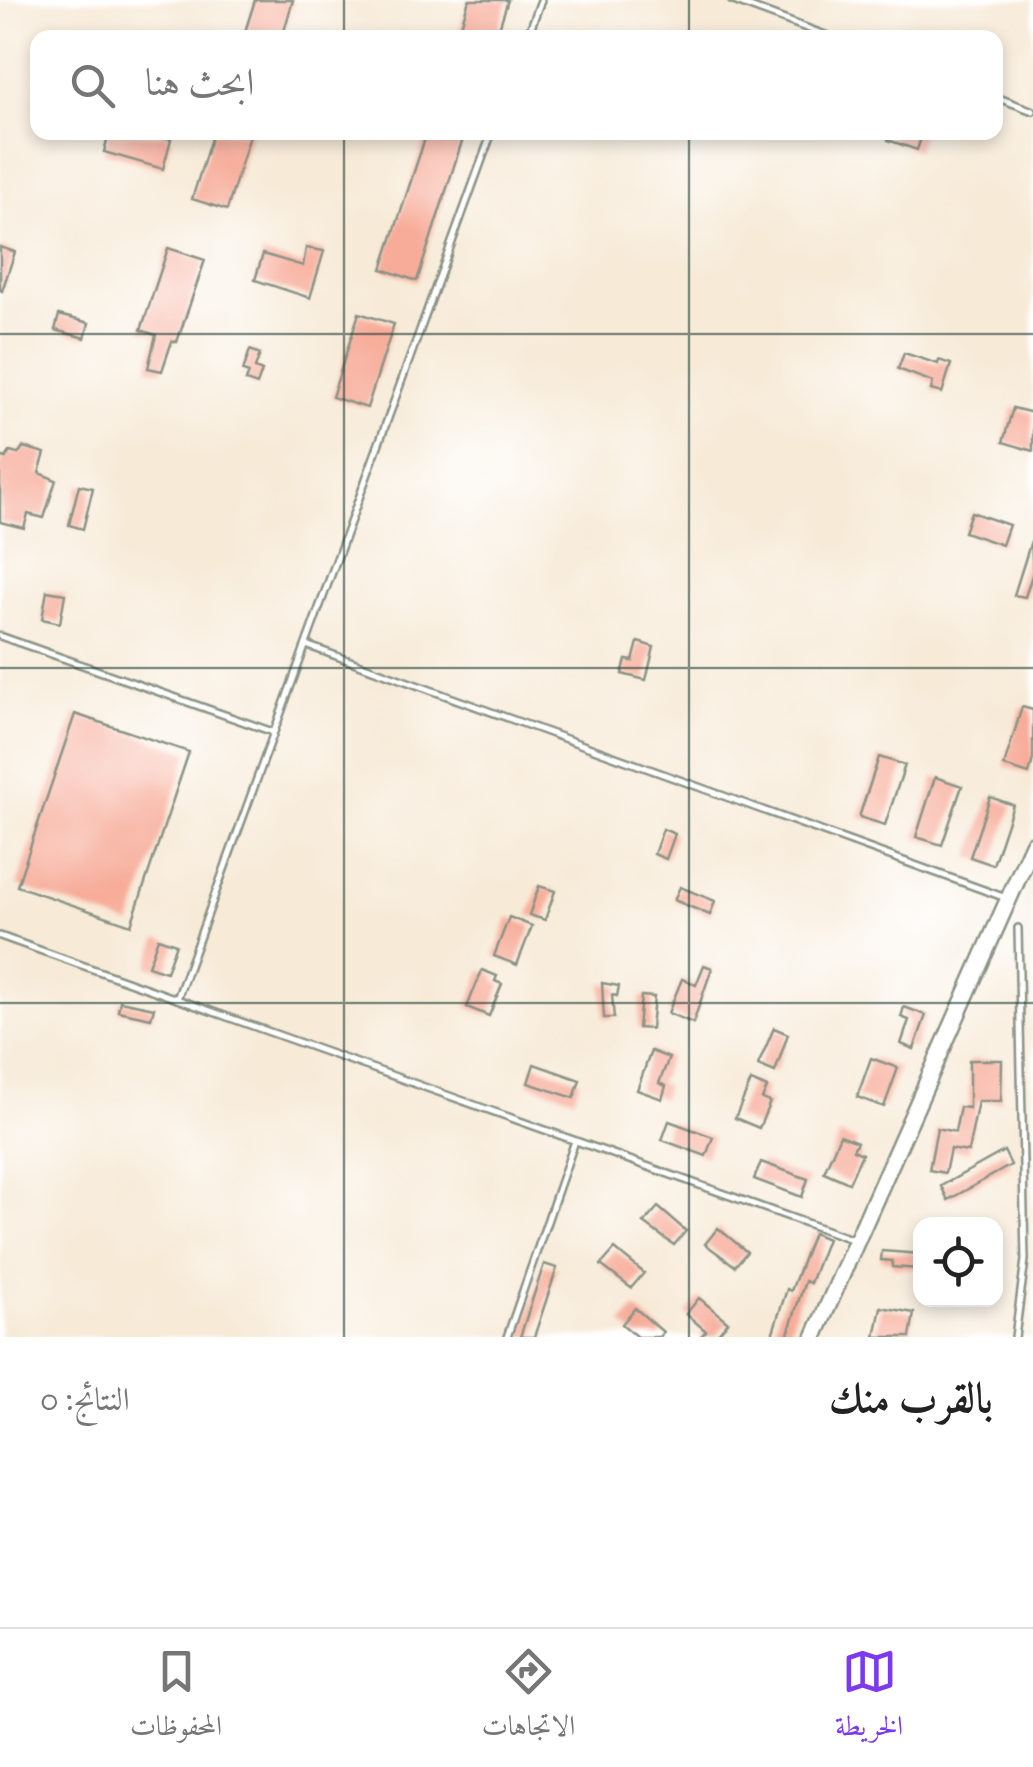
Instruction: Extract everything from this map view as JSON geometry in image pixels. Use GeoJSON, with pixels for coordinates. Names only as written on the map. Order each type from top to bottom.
{"type":"FeatureCollection","features":[{"type":"Feature","properties":{"kind":"main road"},"geometry":{"type":"LineString","coordinates":[[814,1337],[1033,844]]}},
{"type":"Feature","properties":{"kind":"lane"},"geometry":{"type":"LineString","coordinates":[[530,30],[540,0]]}},
{"type":"Feature","properties":{"kind":"lane"},"geometry":{"type":"LineString","coordinates":[[731,0],[812,30]]}},
{"type":"Feature","properties":{"kind":"lane"},"geometry":{"type":"LineString","coordinates":[[1003,100],[1033,111]]}},
{"type":"Feature","properties":{"kind":"lane"},"geometry":{"type":"LineString","coordinates":[[177,999],[489,140]]}},
{"type":"Feature","properties":{"kind":"lane"},"geometry":{"type":"LineString","coordinates":[[0,636],[273,732]]}},
{"type":"Feature","properties":{"kind":"lane"},"geometry":{"type":"LineString","coordinates":[[305,645],[1008,899]]}},
{"type":"Feature","properties":{"kind":"lane"},"geometry":{"type":"LineString","coordinates":[[1015,1337],[1024,1260],[1018,928]]}},
{"type":"Feature","properties":{"kind":"lane"},"geometry":{"type":"LineString","coordinates":[[0,936],[857,1241]]}},
{"type":"Feature","properties":{"kind":"lane"},"geometry":{"type":"LineString","coordinates":[[507,1337],[575,1141]]}},
{"type":"Feature","properties":{"kind":"building"},"geometry":{"type":"Polygon","coordinates":[[[255,0],[293,0],[284,30],[246,30],[255,0]]]}},
{"type":"Feature","properties":{"kind":"building"},"geometry":{"type":"Polygon","coordinates":[[[469,0],[508,0],[499,30],[460,30],[469,0]]]}},
{"type":"Feature","properties":{"kind":"building"},"geometry":{"type":"Polygon","coordinates":[[[107,140],[171,140],[163,169],[104,152],[107,140]]]}},
{"type":"Feature","properties":{"kind":"building"},"geometry":{"type":"Polygon","coordinates":[[[210,140],[249,140],[227,210],[192,199],[210,140]]]}},
{"type":"Feature","properties":{"kind":"building"},"geometry":{"type":"Polygon","coordinates":[[[424,140],[462,140],[417,281],[382,269],[424,140]]]}},
{"type":"Feature","properties":{"kind":"building"},"geometry":{"type":"Polygon","coordinates":[[[888,140],[920,140],[917,150],[888,140]]]}},
{"type":"Feature","properties":{"kind":"building"},"geometry":{"type":"Polygon","coordinates":[[[0,247],[15,252],[2,291],[0,290],[0,247]]]}},
{"type":"Feature","properties":{"kind":"building"},"geometry":{"type":"Polygon","coordinates":[[[168,248],[205,260],[177,342],[172,341],[162,371],[148,368],[156,335],[141,330],[168,248]]]}},
{"type":"Feature","properties":{"kind":"building"},"geometry":{"type":"Polygon","coordinates":[[[306,248],[324,251],[310,298],[255,280],[263,254],[303,266],[306,248]]]}},
{"type":"Feature","properties":{"kind":"building"},"geometry":{"type":"Polygon","coordinates":[[[359,313],[394,324],[367,408],[332,397],[359,313]]]}},
{"type":"Feature","properties":{"kind":"building"},"geometry":{"type":"Polygon","coordinates":[[[59,315],[89,323],[85,338],[55,330],[59,315]]]}},
{"type":"Feature","properties":{"kind":"building"},"geometry":{"type":"Polygon","coordinates":[[[250,350],[260,354],[255,368],[262,371],[257,385],[246,381],[249,373],[243,371],[250,350]]]}},
{"type":"Feature","properties":{"kind":"building"},"geometry":{"type":"Polygon","coordinates":[[[904,353],[951,364],[942,393],[931,390],[933,382],[898,369],[904,353]]]}},
{"type":"Feature","properties":{"kind":"building"},"geometry":{"type":"Polygon","coordinates":[[[1013,408],[1033,413],[1033,451],[1003,442],[1013,408]]]}},
{"type":"Feature","properties":{"kind":"building"},"geometry":{"type":"Polygon","coordinates":[[[23,447],[45,453],[39,473],[56,480],[44,518],[28,514],[24,528],[0,522],[0,456],[18,454],[23,447]]]}},
{"type":"Feature","properties":{"kind":"building"},"geometry":{"type":"Polygon","coordinates":[[[79,485],[93,488],[83,529],[69,525],[79,485]]]}},
{"type":"Feature","properties":{"kind":"building"},"geometry":{"type":"Polygon","coordinates":[[[971,512],[1009,525],[1002,545],[964,532],[971,512]]]}},
{"type":"Feature","properties":{"kind":"building"},"geometry":{"type":"Polygon","coordinates":[[[1031,541],[1033,572],[1025,597],[1014,595],[1031,541]]]}},
{"type":"Feature","properties":{"kind":"building"},"geometry":{"type":"Polygon","coordinates":[[[47,591],[65,594],[60,623],[42,619],[47,591]]]}},
{"type":"Feature","properties":{"kind":"building"},"geometry":{"type":"Polygon","coordinates":[[[638,642],[654,647],[646,680],[622,674],[626,660],[633,661],[638,642]]]}},
{"type":"Feature","properties":{"kind":"building"},"geometry":{"type":"Polygon","coordinates":[[[1022,707],[1033,710],[1033,759],[1029,774],[1004,766],[1022,707]]]}},
{"type":"Feature","properties":{"kind":"building"},"geometry":{"type":"Polygon","coordinates":[[[75,714],[189,752],[131,925],[17,886],[75,714]]]}},
{"type":"Feature","properties":{"kind":"building"},"geometry":{"type":"Polygon","coordinates":[[[879,757],[905,765],[885,825],[859,817],[879,757]]]}},
{"type":"Feature","properties":{"kind":"building"},"geometry":{"type":"Polygon","coordinates":[[[935,777],[962,786],[942,845],[916,837],[935,777]]]}},
{"type":"Feature","properties":{"kind":"building"},"geometry":{"type":"Polygon","coordinates":[[[990,797],[1013,805],[993,865],[970,857],[990,797]]]}},
{"type":"Feature","properties":{"kind":"building"},"geometry":{"type":"Polygon","coordinates":[[[663,829],[675,834],[666,859],[654,854],[663,829]]]}},
{"type":"Feature","properties":{"kind":"building"},"geometry":{"type":"Polygon","coordinates":[[[539,886],[555,891],[545,920],[529,915],[539,886]]]}},
{"type":"Feature","properties":{"kind":"building"},"geometry":{"type":"Polygon","coordinates":[[[680,887],[715,901],[710,915],[674,900],[680,887]]]}},
{"type":"Feature","properties":{"kind":"building"},"geometry":{"type":"Polygon","coordinates":[[[509,917],[532,926],[517,965],[494,956],[509,917]]]}},
{"type":"Feature","properties":{"kind":"building"},"geometry":{"type":"Polygon","coordinates":[[[158,938],[176,944],[166,972],[148,966],[158,938]]]}},
{"type":"Feature","properties":{"kind":"building"},"geometry":{"type":"Polygon","coordinates":[[[704,965],[712,968],[693,1023],[668,1013],[682,979],[696,985],[704,965]]]}},
{"type":"Feature","properties":{"kind":"building"},"geometry":{"type":"Polygon","coordinates":[[[482,970],[497,976],[495,981],[502,984],[489,1016],[467,1007],[482,970]]]}},
{"type":"Feature","properties":{"kind":"building"},"geometry":{"type":"Polygon","coordinates":[[[602,983],[619,986],[617,996],[612,995],[614,1018],[604,1018],[602,983]]]}},
{"type":"Feature","properties":{"kind":"building"},"geometry":{"type":"Polygon","coordinates":[[[641,996],[654,997],[651,1029],[638,1028],[641,996]]]}},
{"type":"Feature","properties":{"kind":"building"},"geometry":{"type":"Polygon","coordinates":[[[120,1001],[154,1008],[151,1018],[118,1011],[120,1001]]]}},
{"type":"Feature","properties":{"kind":"building"},"geometry":{"type":"Polygon","coordinates":[[[904,1007],[926,1015],[914,1049],[901,1044],[909,1020],[901,1017],[904,1007]]]}},
{"type":"Feature","properties":{"kind":"building"},"geometry":{"type":"Polygon","coordinates":[[[774,1028],[788,1034],[775,1072],[758,1065],[774,1028]]]}},
{"type":"Feature","properties":{"kind":"building"},"geometry":{"type":"Polygon","coordinates":[[[651,1051],[669,1058],[659,1083],[666,1086],[662,1099],[637,1090],[651,1051]]]}},
{"type":"Feature","properties":{"kind":"building"},"geometry":{"type":"Polygon","coordinates":[[[871,1058],[898,1068],[884,1107],[857,1097],[871,1058]]]}},
{"type":"Feature","properties":{"kind":"building"},"geometry":{"type":"Polygon","coordinates":[[[969,1060],[1002,1060],[1001,1101],[978,1101],[968,1152],[950,1149],[945,1173],[929,1170],[937,1128],[955,1132],[960,1107],[969,1108],[969,1060]]]}},
{"type":"Feature","properties":{"kind":"building"},"geometry":{"type":"Polygon","coordinates":[[[534,1064],[580,1080],[574,1098],[528,1083],[534,1064]]]}},
{"type":"Feature","properties":{"kind":"building"},"geometry":{"type":"Polygon","coordinates":[[[751,1081],[767,1088],[762,1099],[770,1102],[759,1128],[735,1118],[751,1081]]]}},
{"type":"Feature","properties":{"kind":"building"},"geometry":{"type":"Polygon","coordinates":[[[669,1121],[713,1137],[706,1156],[662,1140],[669,1121]]]}},
{"type":"Feature","properties":{"kind":"building"},"geometry":{"type":"Polygon","coordinates":[[[840,1135],[857,1142],[853,1150],[862,1154],[849,1183],[824,1172],[840,1135]]]}},
{"type":"Feature","properties":{"kind":"building"},"geometry":{"type":"Polygon","coordinates":[[[1004,1151],[1011,1165],[948,1200],[941,1186],[1004,1151]]]}},
{"type":"Feature","properties":{"kind":"building"},"geometry":{"type":"Polygon","coordinates":[[[761,1162],[808,1179],[802,1197],[754,1179],[761,1162]]]}},
{"type":"Feature","properties":{"kind":"building"},"geometry":{"type":"Polygon","coordinates":[[[658,1207],[686,1231],[674,1245],[644,1223],[658,1207]]]}},
{"type":"Feature","properties":{"kind":"building"},"geometry":{"type":"Polygon","coordinates":[[[718,1228],[747,1252],[735,1266],[705,1244],[718,1228]]]}},
{"type":"Feature","properties":{"kind":"building"},"geometry":{"type":"Polygon","coordinates":[[[813,1233],[827,1239],[810,1283],[805,1281],[787,1337],[772,1335],[787,1289],[791,1291],[813,1233]]]}},
{"type":"Feature","properties":{"kind":"building"},"geometry":{"type":"Polygon","coordinates":[[[615,1249],[644,1273],[631,1288],[601,1265],[615,1249]]]}},
{"type":"Feature","properties":{"kind":"building"},"geometry":{"type":"Polygon","coordinates":[[[882,1251],[913,1253],[913,1268],[892,1267],[892,1261],[881,1260],[882,1251]]]}},
{"type":"Feature","properties":{"kind":"building"},"geometry":{"type":"Polygon","coordinates":[[[544,1264],[557,1268],[534,1337],[520,1337],[544,1264]]]}},
{"type":"Feature","properties":{"kind":"building"},"geometry":{"type":"Polygon","coordinates":[[[699,1298],[728,1322],[715,1337],[700,1337],[706,1331],[686,1314],[699,1298]]]}},
{"type":"Feature","properties":{"kind":"building"},"geometry":{"type":"Polygon","coordinates":[[[881,1307],[914,1313],[910,1337],[875,1337],[881,1307]]]}},
{"type":"Feature","properties":{"kind":"building"},"geometry":{"type":"Polygon","coordinates":[[[635,1308],[663,1332],[659,1337],[637,1337],[622,1324],[635,1308]]]}}]}
